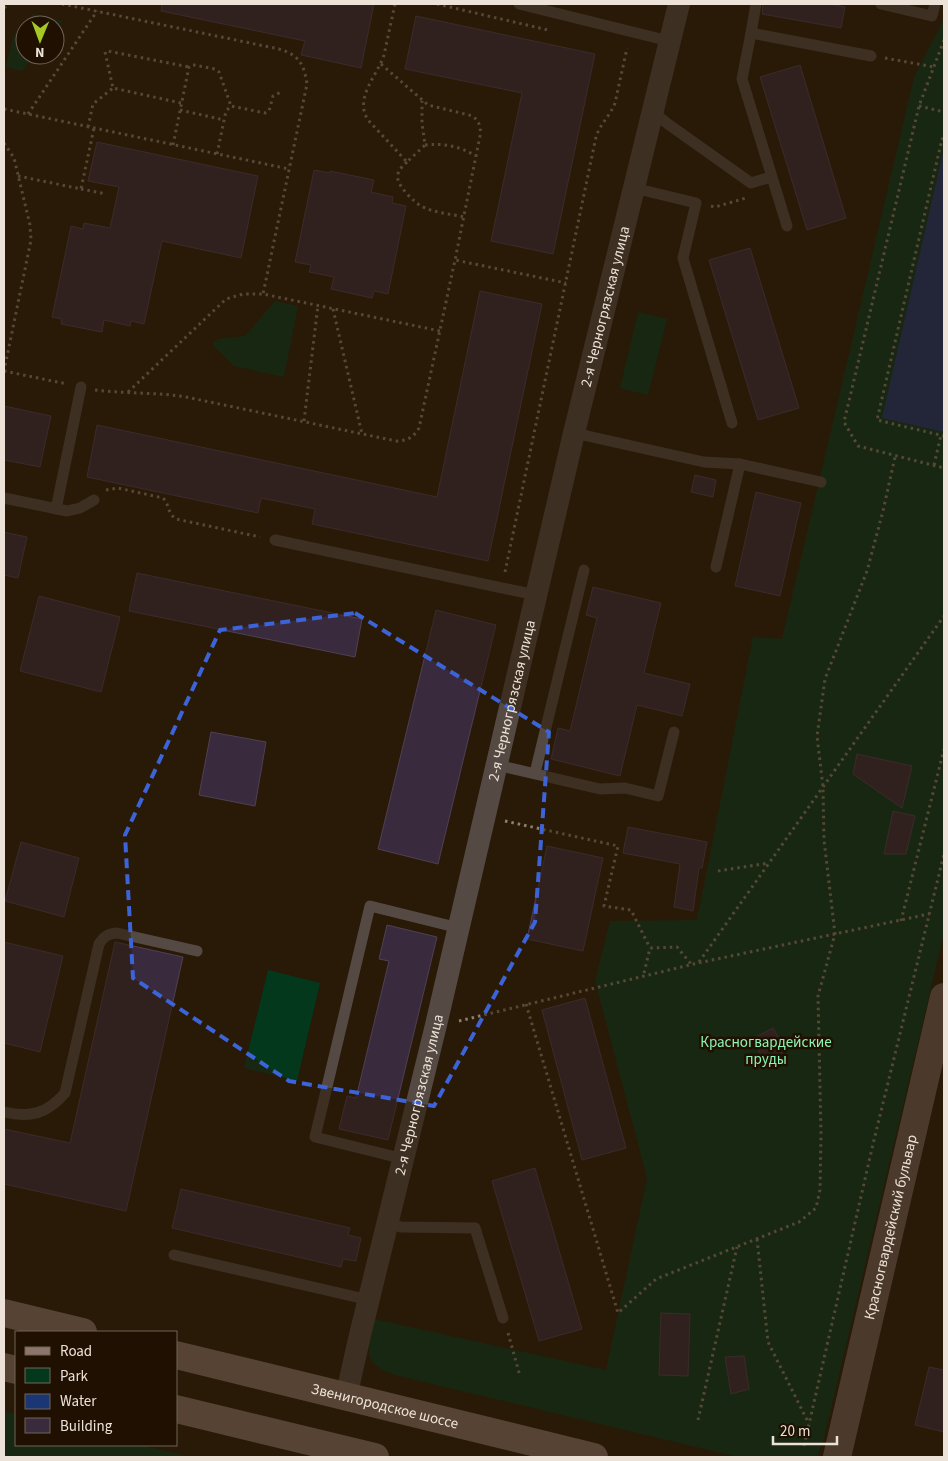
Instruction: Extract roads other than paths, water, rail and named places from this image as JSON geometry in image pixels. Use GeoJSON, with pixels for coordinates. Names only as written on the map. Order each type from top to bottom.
{"type":"FeatureCollection","features":[{"type":"Feature","properties":{"kind":"main road"},"geometry":{"type":"LineString","coordinates":[[4,1313],[79,1331]]}},
{"type":"Feature","properties":{"kind":"main road","name":"Звенигородское шоссе"},"geometry":{"type":"LineString","coordinates":[[178,1355],[594,1457]]}},
{"type":"Feature","properties":{"kind":"main road"},"geometry":{"type":"LineString","coordinates":[[178,1409],[376,1457]]}},
{"type":"Feature","properties":{"kind":"street","name":"2-я Черногрязская улица"},"geometry":{"type":"LineString","coordinates":[[346,1397],[459,928],[574,433],[679,4]]}},
{"type":"Feature","properties":{"kind":"street","name":"Красногвардейский бульвар"},"geometry":{"type":"LineString","coordinates":[[837,1457],[944,997]]}},
{"type":"Feature","properties":{"kind":"lane"},"geometry":{"type":"LineString","coordinates":[[519,4],[669,41]]}},
{"type":"Feature","properties":{"kind":"lane"},"geometry":{"type":"LineString","coordinates":[[756,4],[742,79],[786,226]]}},
{"type":"Feature","properties":{"kind":"lane"},"geometry":{"type":"LineString","coordinates":[[881,4],[932,16],[935,4]]}},
{"type":"Feature","properties":{"kind":"lane"},"geometry":{"type":"LineString","coordinates":[[751,33],[871,56]]}},
{"type":"Feature","properties":{"kind":"lane"},"geometry":{"type":"LineString","coordinates":[[652,111],[751,182],[772,176]]}},
{"type":"Feature","properties":{"kind":"lane"},"geometry":{"type":"LineString","coordinates":[[634,188],[696,203],[683,258],[732,423]]}},
{"type":"Feature","properties":{"kind":"lane"},"geometry":{"type":"LineString","coordinates":[[56,509],[81,387]]}},
{"type":"Feature","properties":{"kind":"lane"},"geometry":{"type":"LineString","coordinates":[[574,433],[704,462],[740,464],[821,482]]}},
{"type":"Feature","properties":{"kind":"lane"},"geometry":{"type":"LineString","coordinates":[[716,567],[740,464]]}},
{"type":"Feature","properties":{"kind":"lane"},"geometry":{"type":"LineString","coordinates":[[4,498],[67,511],[75,510],[94,500]]}},
{"type":"Feature","properties":{"kind":"lane"},"geometry":{"type":"LineString","coordinates":[[275,540],[536,595]]}},
{"type":"Feature","properties":{"kind":"lane"},"geometry":{"type":"LineString","coordinates":[[535,773],[584,570]]}},
{"type":"Feature","properties":{"kind":"lane"},"geometry":{"type":"LineString","coordinates":[[497,765],[600,789],[625,788],[658,796],[674,732]]}},
{"type":"Feature","properties":{"kind":"lane"},"geometry":{"type":"LineString","coordinates":[[404,1159],[315,1137],[370,906],[459,928]]}},
{"type":"Feature","properties":{"kind":"lane"},"geometry":{"type":"LineString","coordinates":[[4,1112],[33,1114],[47,1110],[58,1102],[65,1093],[99,944],[103,937],[116,933],[197,951]]}},
{"type":"Feature","properties":{"kind":"lane"},"geometry":{"type":"LineString","coordinates":[[388,1223],[401,1227],[475,1228],[503,1318]]}},
{"type":"Feature","properties":{"kind":"lane"},"geometry":{"type":"LineString","coordinates":[[174,1255],[369,1300]]}},
{"type":"Feature","properties":{"kind":"water"},"geometry":{"type":"Polygon","coordinates":[[[944,148],[944,432],[882,418],[944,148]]]}},
{"type":"Feature","properties":{"kind":"park label","name":"Красногвардейские пруды"},"geometry":{"type":"Point","coordinates":[766,1050]}}]}
